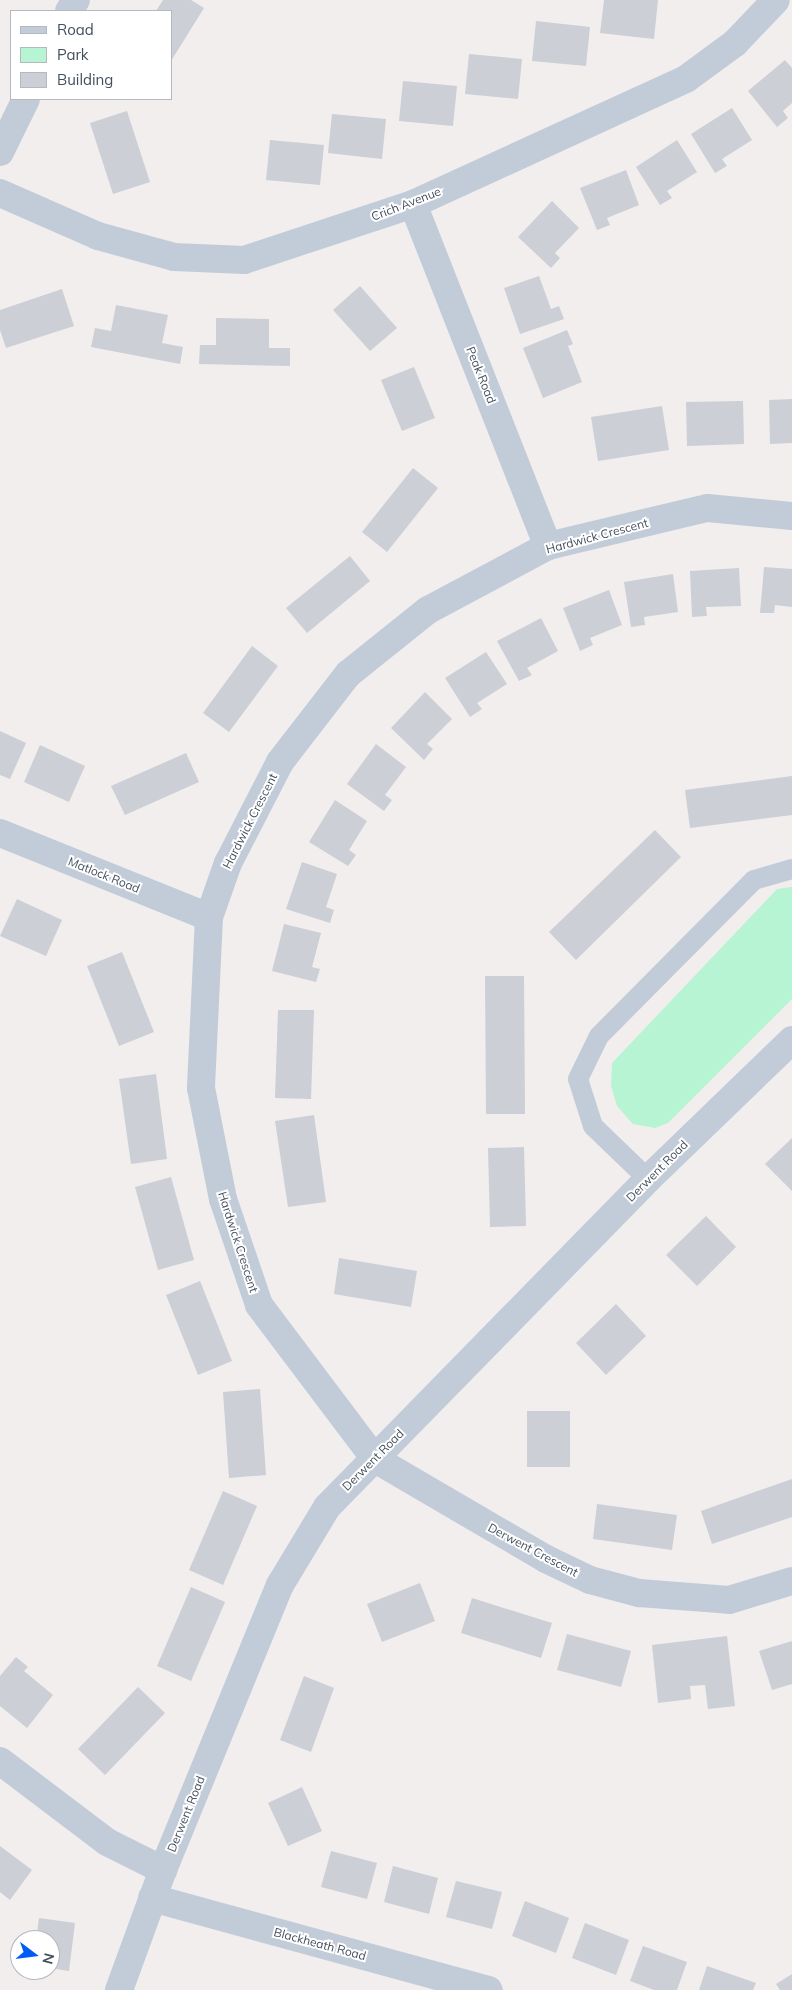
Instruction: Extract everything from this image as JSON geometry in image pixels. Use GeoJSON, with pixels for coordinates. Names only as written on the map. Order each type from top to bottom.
{"type":"FeatureCollection","features":[{"type":"Feature","properties":{"kind":"street","name":"Crich Avenue"},"geometry":{"type":"LineString","coordinates":[[0,194],[98,236],[174,257],[244,260],[413,204],[686,79],[734,43],[776,0]]}},
{"type":"Feature","properties":{"kind":"street"},"geometry":{"type":"LineString","coordinates":[[0,152],[26,100]]}},
{"type":"Feature","properties":{"kind":"street","name":"Peak Road"},"geometry":{"type":"LineString","coordinates":[[413,204],[548,546]]}},
{"type":"Feature","properties":{"kind":"street","name":"Hardwick Crescent"},"geometry":{"type":"LineString","coordinates":[[375,1459],[259,1305],[223,1199],[201,1088],[209,918],[228,863],[280,762],[348,674],[428,610],[548,546],[707,508],[792,516]]}},
{"type":"Feature","properties":{"kind":"street","name":"Matlock Road"},"geometry":{"type":"LineString","coordinates":[[0,833],[209,918]]}},
{"type":"Feature","properties":{"kind":"street","name":"Derwent Road"},"geometry":{"type":"LineString","coordinates":[[119,1990],[163,1870],[280,1585],[327,1506],[648,1179],[792,1040]]}},
{"type":"Feature","properties":{"kind":"street","name":"Derwent Crescent"},"geometry":{"type":"LineString","coordinates":[[375,1459],[546,1559],[590,1580],[639,1593],[729,1600],[792,1581]]}},
{"type":"Feature","properties":{"kind":"street"},"geometry":{"type":"LineString","coordinates":[[0,1762],[107,1842],[163,1870]]}},
{"type":"Feature","properties":{"kind":"street","name":"Blackheath Road"},"geometry":{"type":"LineString","coordinates":[[152,1898],[488,1990]]}},
{"type":"Feature","properties":{"kind":"lane"},"geometry":{"type":"LineString","coordinates":[[648,1179],[593,1126],[578,1079],[600,1036],[754,880],[792,869]]}},
{"type":"Feature","properties":{"kind":"green space"},"geometry":{"type":"Polygon","coordinates":[[[792,887],[792,999],[668,1123],[655,1128],[633,1124],[617,1106],[611,1086],[612,1063],[777,889],[792,887]]]}},
{"type":"Feature","properties":{"kind":"building"},"geometry":{"type":"Polygon","coordinates":[[[163,0],[191,0],[204,8],[172,59],[172,10],[157,10],[163,0]]]}},
{"type":"Feature","properties":{"kind":"building"},"geometry":{"type":"Polygon","coordinates":[[[604,0],[658,0],[654,39],[600,33],[604,0]]]}},
{"type":"Feature","properties":{"kind":"building"},"geometry":{"type":"Polygon","coordinates":[[[536,21],[590,27],[586,66],[532,61],[536,21]]]}},
{"type":"Feature","properties":{"kind":"building"},"geometry":{"type":"Polygon","coordinates":[[[469,54],[522,59],[518,99],[465,94],[469,54]]]}},
{"type":"Feature","properties":{"kind":"building"},"geometry":{"type":"Polygon","coordinates":[[[785,60],[792,68],[792,103],[783,111],[788,118],[777,127],[748,91],[785,60]]]}},
{"type":"Feature","properties":{"kind":"building"},"geometry":{"type":"Polygon","coordinates":[[[403,81],[457,86],[453,126],[399,121],[403,81]]]}},
{"type":"Feature","properties":{"kind":"building"},"geometry":{"type":"Polygon","coordinates":[[[732,108],[752,140],[722,159],[727,166],[715,173],[691,134],[732,108]]]}},
{"type":"Feature","properties":{"kind":"building"},"geometry":{"type":"Polygon","coordinates":[[[127,111],[150,182],[113,194],[90,123],[127,111]]]}},
{"type":"Feature","properties":{"kind":"building"},"geometry":{"type":"Polygon","coordinates":[[[332,114],[386,119],[382,159],[328,153],[332,114]]]}},
{"type":"Feature","properties":{"kind":"building"},"geometry":{"type":"Polygon","coordinates":[[[270,140],[324,145],[320,185],[266,180],[270,140]]]}},
{"type":"Feature","properties":{"kind":"building"},"geometry":{"type":"Polygon","coordinates":[[[677,140],[697,172],[667,191],[672,198],[660,205],[636,167],[677,140]]]}},
{"type":"Feature","properties":{"kind":"building"},"geometry":{"type":"Polygon","coordinates":[[[626,170],[639,205],[607,218],[610,225],[597,230],[580,188],[626,170]]]}},
{"type":"Feature","properties":{"kind":"building"},"geometry":{"type":"Polygon","coordinates":[[[552,201],[579,228],[555,253],[560,258],[551,268],[518,237],[552,201]]]}},
{"type":"Feature","properties":{"kind":"building"},"geometry":{"type":"Polygon","coordinates":[[[539,276],[551,309],[559,306],[564,319],[520,334],[504,288],[539,276]]]}},
{"type":"Feature","properties":{"kind":"building"},"geometry":{"type":"Polygon","coordinates":[[[360,286],[397,328],[370,351],[333,310],[360,286]]]}},
{"type":"Feature","properties":{"kind":"building"},"geometry":{"type":"Polygon","coordinates":[[[62,289],[74,326],[6,348],[0,330],[0,310],[62,289]]]}},
{"type":"Feature","properties":{"kind":"building"},"geometry":{"type":"Polygon","coordinates":[[[116,305],[168,315],[162,343],[183,347],[180,364],[91,347],[95,328],[111,331],[116,305]]]}},
{"type":"Feature","properties":{"kind":"building"},"geometry":{"type":"Polygon","coordinates":[[[216,318],[269,319],[269,348],[290,348],[290,366],[199,364],[200,345],[216,345],[216,318]]]}},
{"type":"Feature","properties":{"kind":"building"},"geometry":{"type":"Polygon","coordinates":[[[567,330],[573,344],[568,346],[582,382],[543,398],[523,348],[567,330]]]}},
{"type":"Feature","properties":{"kind":"building"},"geometry":{"type":"Polygon","coordinates":[[[414,367],[435,418],[402,431],[381,380],[414,367]]]}},
{"type":"Feature","properties":{"kind":"building"},"geometry":{"type":"Polygon","coordinates":[[[792,399],[792,443],[770,444],[769,400],[792,399]]]}},
{"type":"Feature","properties":{"kind":"building"},"geometry":{"type":"Polygon","coordinates":[[[743,401],[744,444],[687,446],[686,402],[743,401]]]}},
{"type":"Feature","properties":{"kind":"building"},"geometry":{"type":"Polygon","coordinates":[[[662,406],[669,450],[598,461],[591,417],[662,406]]]}},
{"type":"Feature","properties":{"kind":"building"},"geometry":{"type":"Polygon","coordinates":[[[413,468],[438,488],[387,552],[362,532],[413,468]]]}},
{"type":"Feature","properties":{"kind":"building"},"geometry":{"type":"Polygon","coordinates":[[[350,556],[370,581],[307,633],[286,608],[350,556]]]}},
{"type":"Feature","properties":{"kind":"building"},"geometry":{"type":"Polygon","coordinates":[[[764,567],[792,569],[792,607],[775,605],[774,613],[760,613],[764,567]]]}},
{"type":"Feature","properties":{"kind":"building"},"geometry":{"type":"Polygon","coordinates":[[[739,568],[741,606],[706,607],[707,616],[692,617],[690,571],[739,568]]]}},
{"type":"Feature","properties":{"kind":"building"},"geometry":{"type":"Polygon","coordinates":[[[673,574],[678,612],[644,617],[645,625],[631,627],[624,582],[673,574]]]}},
{"type":"Feature","properties":{"kind":"building"},"geometry":{"type":"Polygon","coordinates":[[[609,590],[622,625],[590,638],[593,645],[580,651],[563,608],[609,590]]]}},
{"type":"Feature","properties":{"kind":"building"},"geometry":{"type":"Polygon","coordinates":[[[541,618],[558,651],[527,668],[532,675],[519,681],[497,641],[541,618]]]}},
{"type":"Feature","properties":{"kind":"building"},"geometry":{"type":"Polygon","coordinates":[[[252,646],[278,666],[229,732],[203,713],[252,646]]]}},
{"type":"Feature","properties":{"kind":"building"},"geometry":{"type":"Polygon","coordinates":[[[486,652],[507,684],[477,703],[482,709],[470,717],[445,678],[486,652]]]}},
{"type":"Feature","properties":{"kind":"building"},"geometry":{"type":"Polygon","coordinates":[[[425,692],[452,719],[427,744],[433,749],[424,760],[391,728],[425,692]]]}},
{"type":"Feature","properties":{"kind":"building"},"geometry":{"type":"Polygon","coordinates":[[[0,731],[26,743],[10,779],[0,775],[0,731]]]}},
{"type":"Feature","properties":{"kind":"building"},"geometry":{"type":"Polygon","coordinates":[[[376,744],[406,767],[385,795],[392,800],[384,811],[347,784],[376,744]]]}},
{"type":"Feature","properties":{"kind":"building"},"geometry":{"type":"Polygon","coordinates":[[[40,745],[85,766],[69,802],[24,782],[40,745]]]}},
{"type":"Feature","properties":{"kind":"building"},"geometry":{"type":"Polygon","coordinates":[[[186,753],[199,782],[125,815],[111,786],[186,753]]]}},
{"type":"Feature","properties":{"kind":"building"},"geometry":{"type":"Polygon","coordinates":[[[792,776],[792,815],[690,828],[685,790],[792,776]]]}},
{"type":"Feature","properties":{"kind":"building"},"geometry":{"type":"Polygon","coordinates":[[[335,800],[367,821],[349,850],[356,855],[348,866],[309,842],[335,800]]]}},
{"type":"Feature","properties":{"kind":"building"},"geometry":{"type":"Polygon","coordinates":[[[655,830],[681,857],[576,960],[549,932],[655,830]]]}},
{"type":"Feature","properties":{"kind":"building"},"geometry":{"type":"Polygon","coordinates":[[[302,862],[337,874],[326,907],[334,910],[330,923],[286,909],[302,862]]]}},
{"type":"Feature","properties":{"kind":"building"},"geometry":{"type":"Polygon","coordinates":[[[17,899],[62,920],[46,956],[0,936],[17,899]]]}},
{"type":"Feature","properties":{"kind":"building"},"geometry":{"type":"Polygon","coordinates":[[[284,924],[321,933],[312,967],[320,969],[316,982],[272,971],[284,924]]]}},
{"type":"Feature","properties":{"kind":"building"},"geometry":{"type":"Polygon","coordinates":[[[122,952],[154,1032],[119,1046],[87,966],[122,952]]]}},
{"type":"Feature","properties":{"kind":"building"},"geometry":{"type":"Polygon","coordinates":[[[485,976],[524,976],[525,1114],[486,1114],[485,976]]]}},
{"type":"Feature","properties":{"kind":"building"},"geometry":{"type":"Polygon","coordinates":[[[278,1010],[314,1010],[311,1099],[275,1098],[278,1010]]]}},
{"type":"Feature","properties":{"kind":"building"},"geometry":{"type":"Polygon","coordinates":[[[156,1074],[167,1159],[131,1164],[119,1079],[156,1074]]]}},
{"type":"Feature","properties":{"kind":"building"},"geometry":{"type":"Polygon","coordinates":[[[314,1115],[326,1202],[288,1207],[275,1121],[314,1115]]]}},
{"type":"Feature","properties":{"kind":"building"},"geometry":{"type":"Polygon","coordinates":[[[792,1138],[792,1191],[765,1164],[792,1138]]]}},
{"type":"Feature","properties":{"kind":"building"},"geometry":{"type":"Polygon","coordinates":[[[524,1147],[526,1226],[490,1227],[488,1148],[524,1147]]]}},
{"type":"Feature","properties":{"kind":"building"},"geometry":{"type":"Polygon","coordinates":[[[171,1177],[194,1260],[158,1270],[135,1187],[171,1177]]]}},
{"type":"Feature","properties":{"kind":"building"},"geometry":{"type":"Polygon","coordinates":[[[706,1216],[736,1247],[697,1286],[666,1255],[706,1216]]]}},
{"type":"Feature","properties":{"kind":"building"},"geometry":{"type":"Polygon","coordinates":[[[339,1258],[417,1271],[411,1307],[334,1294],[339,1258]]]}},
{"type":"Feature","properties":{"kind":"building"},"geometry":{"type":"Polygon","coordinates":[[[200,1281],[232,1361],[198,1375],[166,1295],[200,1281]]]}},
{"type":"Feature","properties":{"kind":"building"},"geometry":{"type":"Polygon","coordinates":[[[616,1304],[646,1336],[606,1375],[576,1343],[616,1304]]]}},
{"type":"Feature","properties":{"kind":"building"},"geometry":{"type":"Polygon","coordinates":[[[260,1389],[266,1475],[229,1478],[223,1392],[260,1389]]]}},
{"type":"Feature","properties":{"kind":"building"},"geometry":{"type":"Polygon","coordinates":[[[527,1411],[570,1411],[570,1467],[527,1467],[527,1411]]]}},
{"type":"Feature","properties":{"kind":"building"},"geometry":{"type":"Polygon","coordinates":[[[792,1479],[792,1517],[712,1544],[701,1511],[792,1479]]]}},
{"type":"Feature","properties":{"kind":"building"},"geometry":{"type":"Polygon","coordinates":[[[223,1491],[257,1506],[223,1585],[189,1570],[223,1491]]]}},
{"type":"Feature","properties":{"kind":"building"},"geometry":{"type":"Polygon","coordinates":[[[597,1504],[677,1515],[672,1550],[593,1539],[597,1504]]]}},
{"type":"Feature","properties":{"kind":"building"},"geometry":{"type":"Polygon","coordinates":[[[420,1583],[435,1621],[382,1642],[367,1604],[420,1583]]]}},
{"type":"Feature","properties":{"kind":"building"},"geometry":{"type":"Polygon","coordinates":[[[191,1587],[225,1602],[191,1681],[157,1666],[191,1587]]]}},
{"type":"Feature","properties":{"kind":"building"},"geometry":{"type":"Polygon","coordinates":[[[472,1598],[552,1623],[541,1658],[461,1633],[472,1598]]]}},
{"type":"Feature","properties":{"kind":"building"},"geometry":{"type":"Polygon","coordinates":[[[567,1634],[631,1651],[621,1687],[557,1670],[567,1634]]]}},
{"type":"Feature","properties":{"kind":"building"},"geometry":{"type":"Polygon","coordinates":[[[727,1636],[735,1706],[708,1709],[705,1685],[690,1686],[691,1699],[658,1703],[652,1645],[727,1636]]]}},
{"type":"Feature","properties":{"kind":"building"},"geometry":{"type":"Polygon","coordinates":[[[792,1641],[792,1684],[772,1690],[759,1651],[792,1641]]]}},
{"type":"Feature","properties":{"kind":"building"},"geometry":{"type":"Polygon","coordinates":[[[16,1657],[28,1667],[24,1671],[53,1695],[27,1728],[0,1706],[0,1676],[16,1657]]]}},
{"type":"Feature","properties":{"kind":"building"},"geometry":{"type":"Polygon","coordinates":[[[304,1676],[334,1688],[311,1752],[280,1740],[304,1676]]]}},
{"type":"Feature","properties":{"kind":"building"},"geometry":{"type":"Polygon","coordinates":[[[138,1687],[165,1713],[105,1775],[78,1749],[138,1687]]]}},
{"type":"Feature","properties":{"kind":"building"},"geometry":{"type":"Polygon","coordinates":[[[302,1787],[322,1831],[288,1846],[268,1803],[302,1787]]]}},
{"type":"Feature","properties":{"kind":"building"},"geometry":{"type":"Polygon","coordinates":[[[0,1846],[32,1870],[10,1900],[0,1892],[0,1846]]]}},
{"type":"Feature","properties":{"kind":"building"},"geometry":{"type":"Polygon","coordinates":[[[331,1851],[377,1863],[367,1899],[321,1887],[331,1851]]]}},
{"type":"Feature","properties":{"kind":"building"},"geometry":{"type":"Polygon","coordinates":[[[393,1866],[438,1878],[429,1914],[384,1902],[393,1866]]]}},
{"type":"Feature","properties":{"kind":"building"},"geometry":{"type":"Polygon","coordinates":[[[456,1881],[502,1892],[492,1929],[446,1917],[456,1881]]]}},
{"type":"Feature","properties":{"kind":"building"},"geometry":{"type":"Polygon","coordinates":[[[525,1901],[569,1918],[556,1953],[512,1936],[525,1901]]]}},
{"type":"Feature","properties":{"kind":"building"},"geometry":{"type":"Polygon","coordinates":[[[39,1918],[75,1923],[69,1971],[60,1970],[60,1930],[37,1930],[39,1918]]]}},
{"type":"Feature","properties":{"kind":"building"},"geometry":{"type":"Polygon","coordinates":[[[585,1923],[629,1940],[616,1975],[572,1958],[585,1923]]]}},
{"type":"Feature","properties":{"kind":"building"},"geometry":{"type":"Polygon","coordinates":[[[643,1946],[687,1962],[677,1990],[654,1990],[630,1981],[643,1946]]]}},
{"type":"Feature","properties":{"kind":"building"},"geometry":{"type":"Polygon","coordinates":[[[707,1966],[756,1983],[753,1990],[699,1990],[707,1966]]]}},
{"type":"Feature","properties":{"kind":"building"},"geometry":{"type":"Polygon","coordinates":[[[792,1974],[792,1990],[780,1990],[776,1984],[792,1974]]]}}]}
